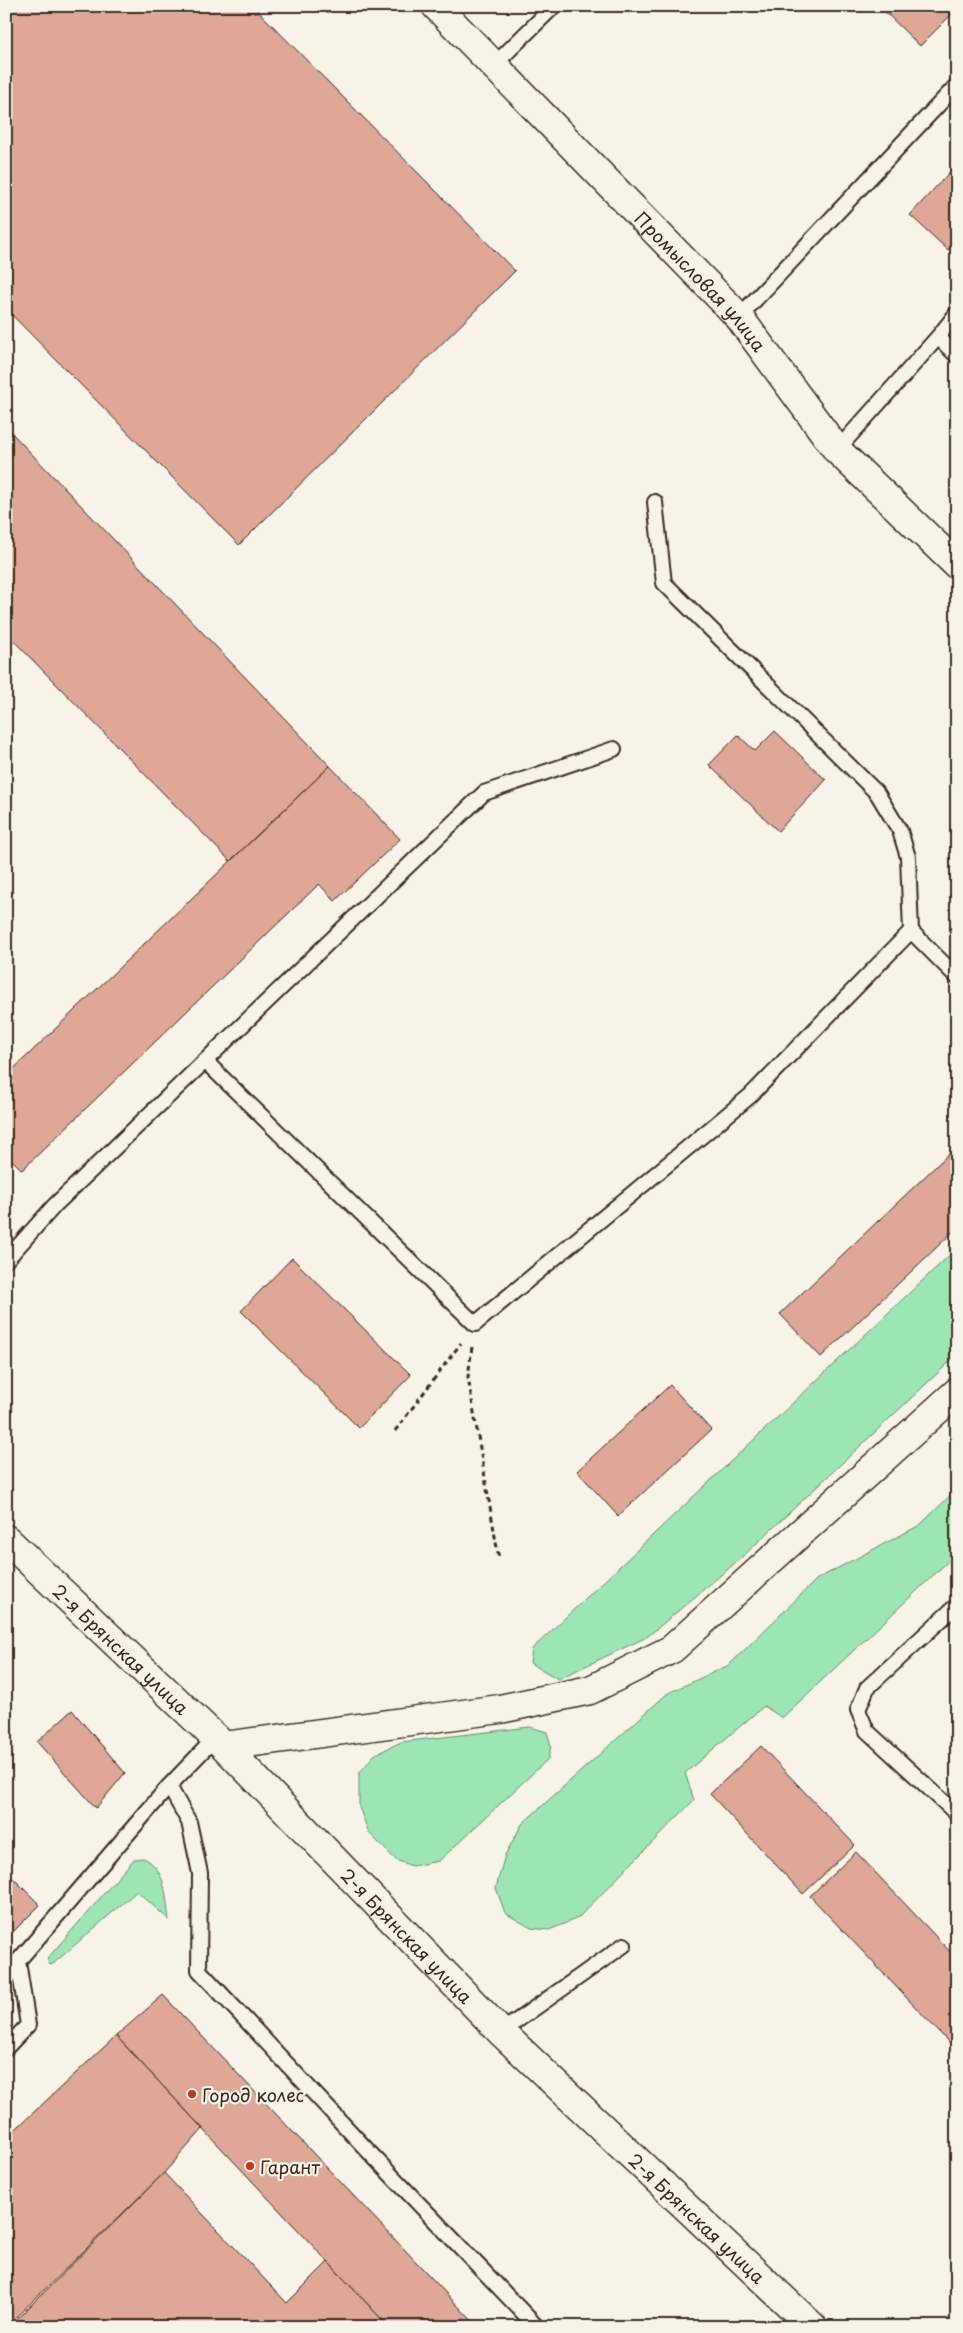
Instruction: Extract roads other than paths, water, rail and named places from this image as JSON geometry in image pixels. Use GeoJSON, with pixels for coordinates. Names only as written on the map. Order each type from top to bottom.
{"type":"FeatureCollection","features":[{"type":"Feature","properties":{"kind":"street","name":"Промысловая улица"},"geometry":{"type":"LineString","coordinates":[[436,6],[739,317],[837,450],[957,565]]}},
{"type":"Feature","properties":{"kind":"street"},"geometry":{"type":"LineString","coordinates":[[219,1742],[500,1709],[590,1690],[672,1649],[957,1392]]}},
{"type":"Feature","properties":{"kind":"street","name":"2-я Брянская улица"},"geometry":{"type":"LineString","coordinates":[[6,1539],[219,1742],[501,2032],[813,2327]]}},
{"type":"Feature","properties":{"kind":"lane"},"geometry":{"type":"LineString","coordinates":[[493,66],[554,6]]}},
{"type":"Feature","properties":{"kind":"lane"},"geometry":{"type":"LineString","coordinates":[[739,317],[957,85]]}},
{"type":"Feature","properties":{"kind":"lane"},"geometry":{"type":"LineString","coordinates":[[837,450],[938,337],[957,313]]}},
{"type":"Feature","properties":{"kind":"lane"},"geometry":{"type":"LineString","coordinates":[[938,337],[957,356]]}},
{"type":"Feature","properties":{"kind":"lane"},"geometry":{"type":"LineString","coordinates":[[655,502],[664,583],[877,793],[900,831],[908,857],[911,931],[957,977]]}},
{"type":"Feature","properties":{"kind":"lane"},"geometry":{"type":"LineString","coordinates":[[8,1254],[55,1205],[484,793],[614,749]]}},
{"type":"Feature","properties":{"kind":"lane"},"geometry":{"type":"LineString","coordinates":[[205,1061],[475,1324],[750,1096],[911,931]]}},
{"type":"Feature","properties":{"kind":"lane"},"geometry":{"type":"LineString","coordinates":[[957,1605],[867,1688],[858,1710],[867,1731],[957,1814]]}},
{"type":"Feature","properties":{"kind":"lane"},"geometry":{"type":"LineString","coordinates":[[6,2048],[28,2026],[18,1961],[169,1786],[219,1742]]}},
{"type":"Feature","properties":{"kind":"lane"},"geometry":{"type":"LineString","coordinates":[[169,1786],[189,1822],[200,1873],[199,1970],[370,2153],[537,2327]]}},
{"type":"Feature","properties":{"kind":"lane"},"geometry":{"type":"LineString","coordinates":[[501,2032],[624,1945]]}},
{"type":"Feature","properties":{"kind":"place","name":"Город колес"},"geometry":{"type":"Point","coordinates":[192,2094]}},
{"type":"Feature","properties":{"kind":"place","name":"Гарант"},"geometry":{"type":"Point","coordinates":[250,2166]}}]}
